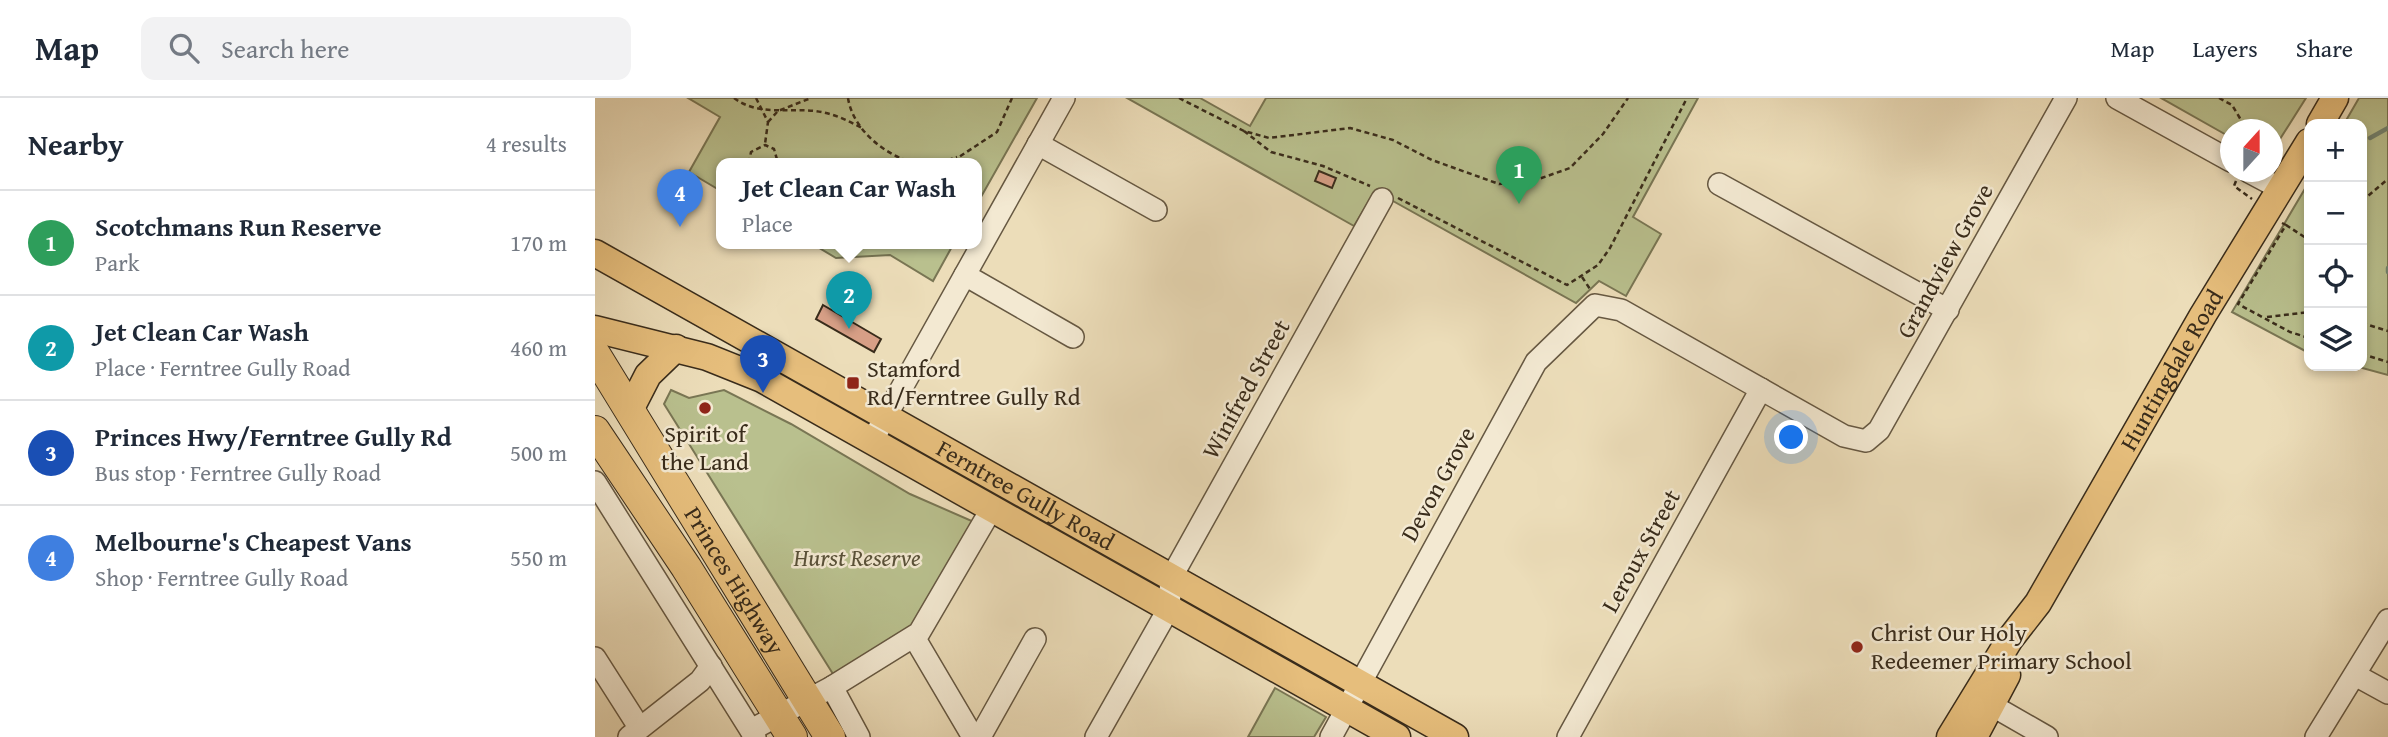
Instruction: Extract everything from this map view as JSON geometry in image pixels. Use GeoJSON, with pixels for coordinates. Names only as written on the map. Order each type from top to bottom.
{"type":"FeatureCollection","features":[{"type":"Feature","properties":{"kind":"highway","name":"Princes Highway"},"geometry":{"type":"LineString","coordinates":[[595,354],[820,694],[830,737]]}},
{"type":"Feature","properties":{"kind":"highway","name":"Princes Highway"},"geometry":{"type":"LineString","coordinates":[[595,431],[686,567],[785,726]]}},
{"type":"Feature","properties":{"kind":"main road"},"geometry":{"type":"LineString","coordinates":[[2323,119],[2335,98]]}},
{"type":"Feature","properties":{"kind":"main road","name":"Huntingdale Road"},"geometry":{"type":"LineString","coordinates":[[1950,737],[1983,700],[2028,634],[2038,603],[2203,315],[2276,218],[2281,189],[2304,150]]}},
{"type":"Feature","properties":{"kind":"main road","name":"Ferntree Gully Road"},"geometry":{"type":"LineString","coordinates":[[595,253],[1171,578],[1353,696],[1397,737]]}},
{"type":"Feature","properties":{"kind":"main road","name":"Ferntree Gully Road"},"geometry":{"type":"LineString","coordinates":[[595,330],[676,348],[745,371],[1169,608],[1353,696],[1455,737]]}},
{"type":"Feature","properties":{"kind":"main road"},"geometry":{"type":"LineString","coordinates":[[630,410],[648,375],[676,348]]}},
{"type":"Feature","properties":{"kind":"main road","name":"Huntingdale Road"},"geometry":{"type":"LineString","coordinates":[[1975,737],[1983,700]]}},
{"type":"Feature","properties":{"kind":"street"},"geometry":{"type":"LineString","coordinates":[[982,244],[1064,98]]}},
{"type":"Feature","properties":{"kind":"street","name":"Grandview Grove"},"geometry":{"type":"LineString","coordinates":[[1761,390],[1844,436],[1862,442],[1879,430],[2066,98]]}},
{"type":"Feature","properties":{"kind":"street"},"geometry":{"type":"LineString","coordinates":[[2117,98],[2220,160]]}},
{"type":"Feature","properties":{"kind":"street"},"geometry":{"type":"LineString","coordinates":[[1038,144],[1156,210]]}},
{"type":"Feature","properties":{"kind":"street"},"geometry":{"type":"LineString","coordinates":[[2265,182],[2281,189]]}},
{"type":"Feature","properties":{"kind":"street"},"geometry":{"type":"LineString","coordinates":[[1719,184],[1948,310]]}},
{"type":"Feature","properties":{"kind":"street","name":"Winifred Street"},"geometry":{"type":"LineString","coordinates":[[1169,608],[1171,578],[1383,194]]}},
{"type":"Feature","properties":{"kind":"street"},"geometry":{"type":"LineString","coordinates":[[872,441],[979,249]]}},
{"type":"Feature","properties":{"kind":"street"},"geometry":{"type":"LineString","coordinates":[[965,275],[1073,337]]}},
{"type":"Feature","properties":{"kind":"street","name":"Devon Grove"},"geometry":{"type":"LineString","coordinates":[[1331,737],[1536,362],[1591,308],[1599,304],[1621,310],[1761,390]]}},
{"type":"Feature","properties":{"kind":"street","name":"Leroux Street"},"geometry":{"type":"LineString","coordinates":[[1568,737],[1761,390]]}},
{"type":"Feature","properties":{"kind":"street"},"geometry":{"type":"LineString","coordinates":[[595,482],[753,734],[785,726],[820,694],[914,637],[927,623],[992,508]]}},
{"type":"Feature","properties":{"kind":"street"},"geometry":{"type":"LineString","coordinates":[[1096,737],[1169,608]]}},
{"type":"Feature","properties":{"kind":"street"},"geometry":{"type":"LineString","coordinates":[[2316,737],[2357,676],[2388,620]]}},
{"type":"Feature","properties":{"kind":"street"},"geometry":{"type":"LineString","coordinates":[[914,637],[973,737]]}},
{"type":"Feature","properties":{"kind":"street"},"geometry":{"type":"LineString","coordinates":[[980,737],[1035,639]]}},
{"type":"Feature","properties":{"kind":"street"},"geometry":{"type":"LineString","coordinates":[[595,658],[634,732],[700,681],[711,666]]}},
{"type":"Feature","properties":{"kind":"street"},"geometry":{"type":"LineString","coordinates":[[2357,676],[2388,693]]}},
{"type":"Feature","properties":{"kind":"street"},"geometry":{"type":"LineString","coordinates":[[676,701],[704,688],[723,685]]}},
{"type":"Feature","properties":{"kind":"street"},"geometry":{"type":"LineString","coordinates":[[820,694],[859,737]]}},
{"type":"Feature","properties":{"kind":"street"},"geometry":{"type":"LineString","coordinates":[[1983,700],[2047,737]]}},
{"type":"Feature","properties":{"kind":"path"},"geometry":{"type":"LineString","coordinates":[[734,98],[759,109],[814,111],[842,117],[862,128]]}},
{"type":"Feature","properties":{"kind":"path"},"geometry":{"type":"LineString","coordinates":[[756,98],[759,109],[768,122]]}},
{"type":"Feature","properties":{"kind":"path"},"geometry":{"type":"LineString","coordinates":[[765,145],[768,122],[778,111],[811,98]]}},
{"type":"Feature","properties":{"kind":"path"},"geometry":{"type":"LineString","coordinates":[[848,98],[850,109],[862,128],[878,145],[898,158]]}},
{"type":"Feature","properties":{"kind":"path"},"geometry":{"type":"LineString","coordinates":[[956,158],[997,131],[1012,98]]}},
{"type":"Feature","properties":{"kind":"path"},"geometry":{"type":"LineString","coordinates":[[1179,98],[1244,131],[1271,152],[1323,166],[1567,285],[1598,265],[1610,248],[1687,98]]}},
{"type":"Feature","properties":{"kind":"path"},"geometry":{"type":"LineString","coordinates":[[1244,131],[1269,138],[1350,128],[1393,140],[1432,160],[1499,184],[1532,181],[1570,168],[1603,134],[1628,98]]}},
{"type":"Feature","properties":{"kind":"path"},"geometry":{"type":"LineString","coordinates":[[2219,98],[2232,105],[2240,119]]}},
{"type":"Feature","properties":{"kind":"path"},"geometry":{"type":"LineString","coordinates":[[750,158],[751,152],[765,145]]}},
{"type":"Feature","properties":{"kind":"path"},"geometry":{"type":"LineString","coordinates":[[765,145],[774,149],[777,158]]}},
{"type":"Feature","properties":{"kind":"path"},"geometry":{"type":"LineString","coordinates":[[2367,197],[2388,179]]}},
{"type":"Feature","properties":{"kind":"path"},"geometry":{"type":"LineString","coordinates":[[2235,182],[2234,186],[2304,237]]}},
{"type":"Feature","properties":{"kind":"path"},"geometry":{"type":"LineString","coordinates":[[2276,218],[2238,304],[2267,317],[2290,332],[2304,336]]}},
{"type":"Feature","properties":{"kind":"path"},"geometry":{"type":"LineString","coordinates":[[2267,317],[2304,313]]}},
{"type":"Feature","properties":{"kind":"path"},"geometry":{"type":"LineString","coordinates":[[2367,325],[2388,331]]}},
{"type":"Feature","properties":{"kind":"path"},"geometry":{"type":"LineString","coordinates":[[2367,356],[2388,362]]}},
{"type":"Feature","properties":{"kind":"green space"},"geometry":{"type":"Polygon","coordinates":[[[688,98],[1037,98],[982,195],[982,158],[716,158],[716,188],[689,172],[720,117],[688,98]]]}},
{"type":"Feature","properties":{"kind":"green space"},"geometry":{"type":"Polygon","coordinates":[[[1127,98],[1200,98],[1250,126],[1266,98],[1698,98],[1633,217],[1661,234],[1626,296],[1599,281],[1576,303],[1375,191],[1354,226],[1127,98]]]}},
{"type":"Feature","properties":{"kind":"green space"},"geometry":{"type":"Polygon","coordinates":[[[2161,98],[2306,98],[2283,134],[2283,119],[2220,119],[2220,131],[2161,98]]]}},
{"type":"Feature","properties":{"kind":"green space"},"geometry":{"type":"Polygon","coordinates":[[[2359,98],[2388,98],[2388,375],[2367,369],[2367,119],[2347,119],[2359,98]]]}},
{"type":"Feature","properties":{"kind":"green space"},"geometry":{"type":"Polygon","coordinates":[[[2304,190],[2304,350],[2232,312],[2304,190]]]}},
{"type":"Feature","properties":{"kind":"green space"},"geometry":{"type":"Polygon","coordinates":[[[821,249],[951,249],[933,281],[890,255],[836,258],[821,249]]]}},
{"type":"Feature","properties":{"kind":"green space","name":"Hurst Reserve"},"geometry":{"type":"Polygon","coordinates":[[[671,390],[689,398],[724,390],[791,424],[910,494],[974,522],[914,628],[833,674],[664,404],[671,390]]]}},
{"type":"Feature","properties":{"kind":"green space"},"geometry":{"type":"Polygon","coordinates":[[[1275,688],[1326,717],[1314,737],[1248,737],[1275,688]]]}},
{"type":"Feature","properties":{"kind":"building"},"geometry":{"type":"Polygon","coordinates":[[[1319,171],[1336,178],[1332,188],[1315,181],[1319,171]]]}},
{"type":"Feature","properties":{"kind":"building"},"geometry":{"type":"Polygon","coordinates":[[[823,305],[881,339],[874,352],[816,319],[823,305]]]}},
{"type":"Feature","properties":{"kind":"waterway"},"geometry":{"type":"LineString","coordinates":[[2370,138],[2388,128]]}},
{"type":"Feature","properties":{"kind":"place","name":"Scotchmans Run Reserve"},"geometry":{"type":"Point","coordinates":[1519,204]}},
{"type":"Feature","properties":{"kind":"place","name":"Melbourne's Cheapest Vans"},"geometry":{"type":"Point","coordinates":[680,227]}},
{"type":"Feature","properties":{"kind":"place","name":"Jet Clean Car Wash"},"geometry":{"type":"Point","coordinates":[849,329]}},
{"type":"Feature","properties":{"kind":"place","name":"Stamford Rd/Ferntree Gully Rd"},"geometry":{"type":"Point","coordinates":[853,383]}},
{"type":"Feature","properties":{"kind":"place","name":"Princes Hwy/Ferntree Gully Rd"},"geometry":{"type":"Point","coordinates":[763,393]}},
{"type":"Feature","properties":{"kind":"place","name":"Spirit of the Land"},"geometry":{"type":"Point","coordinates":[705,408]}},
{"type":"Feature","properties":{"kind":"place","name":"Christ Our Holy Redeemer Primary School"},"geometry":{"type":"Point","coordinates":[1857,647]}}]}
